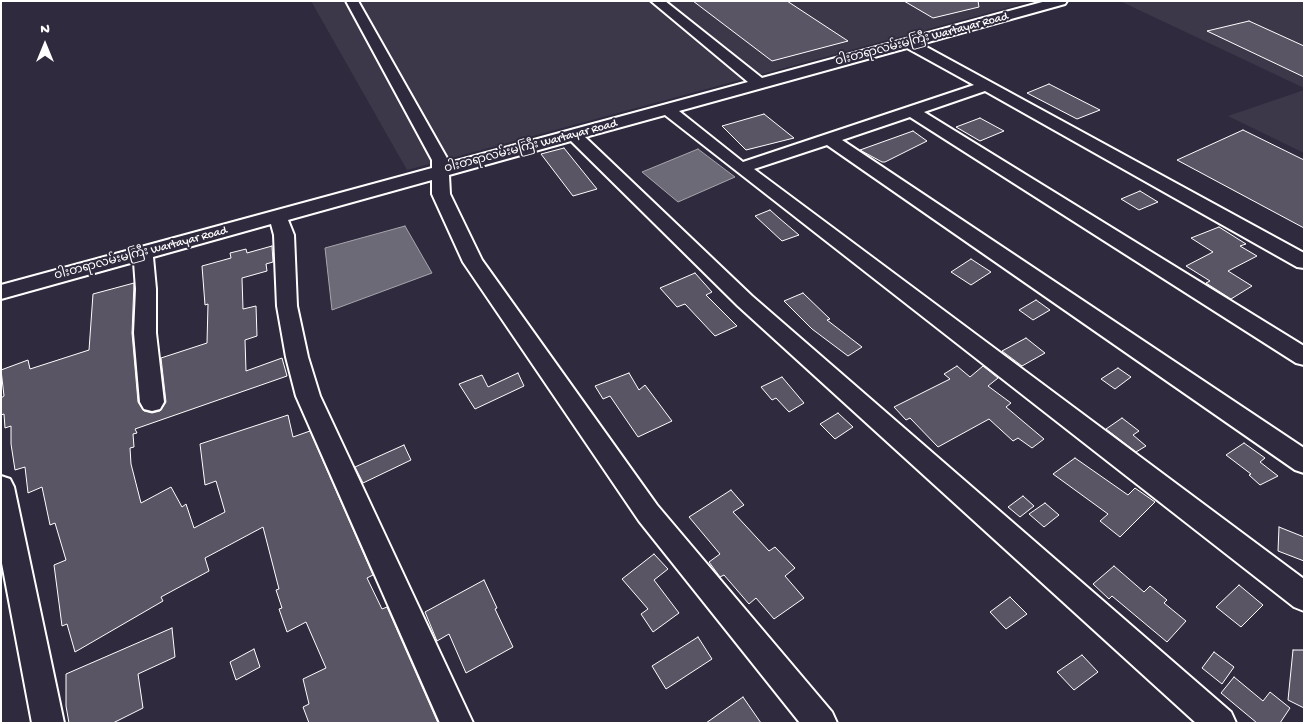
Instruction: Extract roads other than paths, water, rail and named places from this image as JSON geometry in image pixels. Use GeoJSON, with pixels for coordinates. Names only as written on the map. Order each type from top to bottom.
{"type":"FeatureCollection","features":[{"type":"Feature","properties":{"kind":"street"},"geometry":{"type":"LineString","coordinates":[[352,1],[440,160],[441,194],[473,262],[648,514],[821,723]]}},
{"type":"Feature","properties":{"kind":"street"},"geometry":{"type":"LineString","coordinates":[[657,1],[760,84]]}},
{"type":"Feature","properties":{"kind":"street","name":"ဝါးတရာလမ်းမကြီး Wartayar Road"},"geometry":{"type":"LineString","coordinates":[[1,292],[278,218],[1061,1]]}},
{"type":"Feature","properties":{"kind":"street"},"geometry":{"type":"LineString","coordinates":[[908,43],[1304,262]]}},
{"type":"Feature","properties":{"kind":"street"},"geometry":{"type":"LineString","coordinates":[[741,168],[986,86]]}},
{"type":"Feature","properties":{"kind":"street"},"geometry":{"type":"LineString","coordinates":[[667,109],[741,168],[1304,597]]}},
{"type":"Feature","properties":{"kind":"street"},"geometry":{"type":"LineString","coordinates":[[912,111],[1304,357]]}},
{"type":"Feature","properties":{"kind":"street"},"geometry":{"type":"LineString","coordinates":[[574,135],[745,301],[1220,723]]}},
{"type":"Feature","properties":{"kind":"street"},"geometry":{"type":"LineString","coordinates":[[830,138],[1304,462]]}},
{"type":"Feature","properties":{"kind":"street"},"geometry":{"type":"LineString","coordinates":[[278,218],[284,235],[287,306],[297,357],[308,396],[457,723]]}},
{"type":"Feature","properties":{"kind":"street"},"geometry":{"type":"LineString","coordinates":[[142,254],[146,290],[146,333],[152,402]]}},
{"type":"Feature","properties":{"kind":"street"},"geometry":{"type":"LineString","coordinates":[[1,487],[48,723]]}}]}
